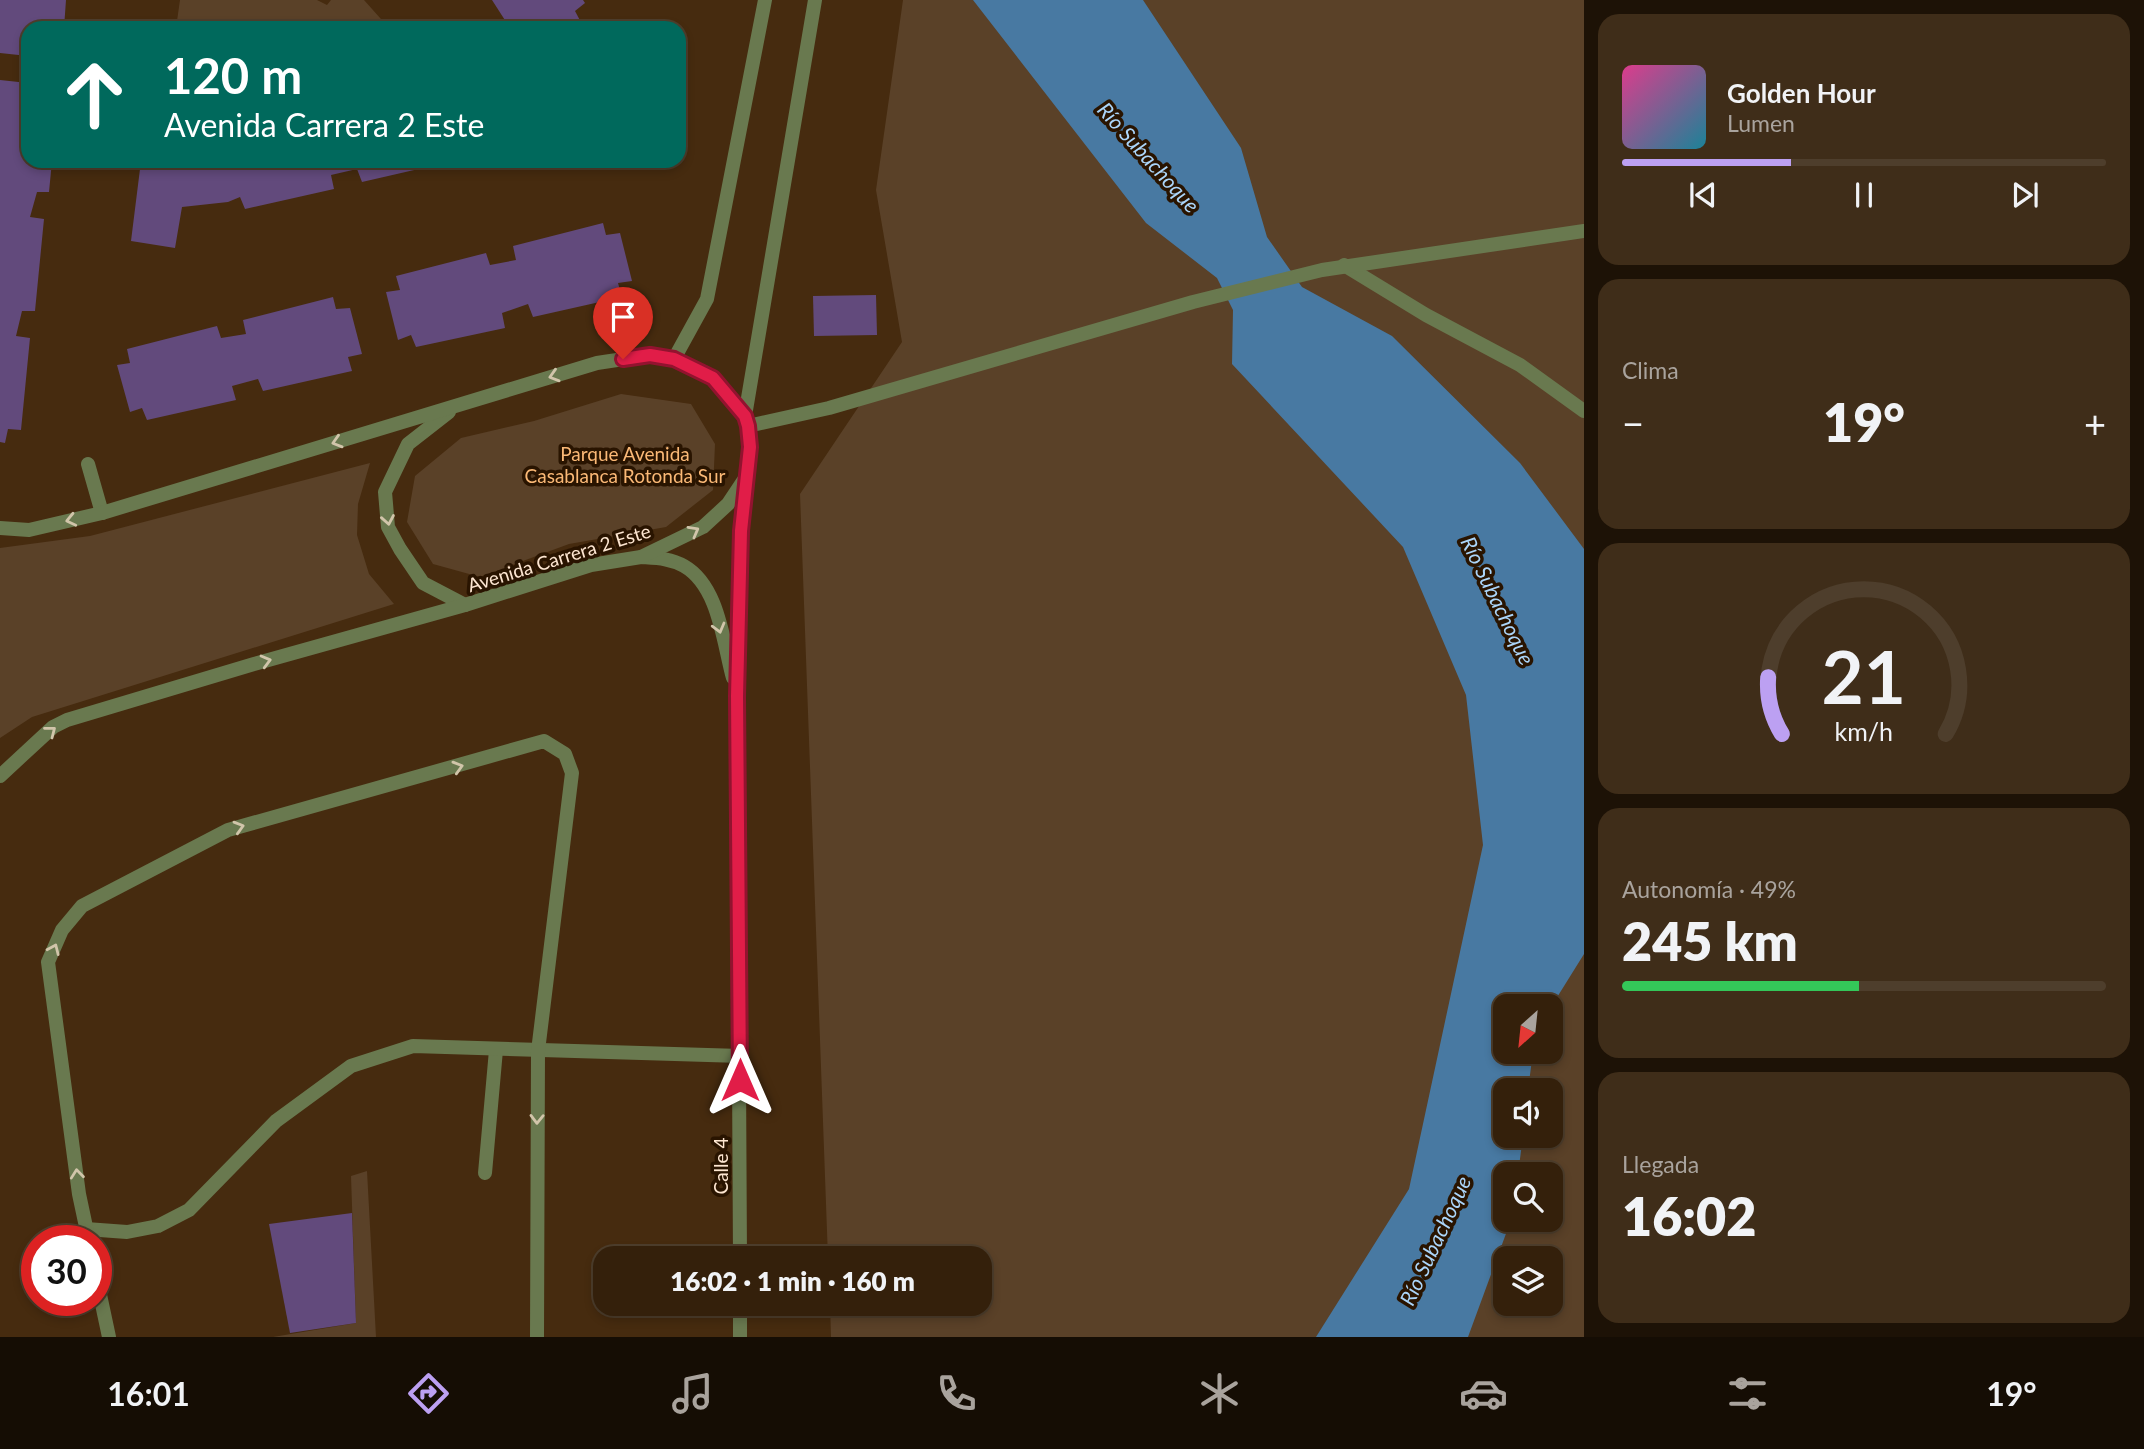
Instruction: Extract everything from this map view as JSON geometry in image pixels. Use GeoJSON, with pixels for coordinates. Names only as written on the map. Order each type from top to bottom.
{"type":"FeatureCollection","features":[{"type":"Feature","properties":{"kind":"street"},"geometry":{"type":"LineString","coordinates":[[674,359],[706,299],[765,0]]}},
{"type":"Feature","properties":{"kind":"street","name":"Avenida Carrera 2 Este"},"geometry":{"type":"LineString","coordinates":[[0,776],[53,727],[67,720],[254,664],[465,606],[591,565],[641,557],[703,527],[728,504],[746,477],[750,447],[746,421],[815,0]]}},
{"type":"Feature","properties":{"kind":"street"},"geometry":{"type":"LineString","coordinates":[[0,528],[29,530],[102,513],[597,363],[650,355],[674,359],[713,378],[746,421],[830,408],[1194,302],[1344,265],[1584,231]]}},
{"type":"Feature","properties":{"kind":"street"},"geometry":{"type":"LineString","coordinates":[[1344,265],[1426,315],[1520,365],[1584,411]]}},
{"type":"Feature","properties":{"kind":"street"},"geometry":{"type":"LineString","coordinates":[[456,406],[408,444],[385,492],[388,527],[423,583],[465,606]]}},
{"type":"Feature","properties":{"kind":"street"},"geometry":{"type":"LineString","coordinates":[[88,464],[102,513]]}},
{"type":"Feature","properties":{"kind":"street","name":"Calle 4"},"geometry":{"type":"LineString","coordinates":[[740,1246],[737,696],[741,531],[746,477]]}},
{"type":"Feature","properties":{"kind":"street","name":"Calle 4"},"geometry":{"type":"LineString","coordinates":[[641,557],[664,558],[685,566],[701,582],[712,600],[737,696]]}},
{"type":"Feature","properties":{"kind":"street"},"geometry":{"type":"LineString","coordinates":[[86,1225],[79,1194],[48,962],[62,930],[82,906],[228,830],[544,741],[565,754],[572,773],[538,1051],[537,1337]]}},
{"type":"Feature","properties":{"kind":"street"},"geometry":{"type":"LineString","coordinates":[[112,1233],[158,1226],[189,1210],[276,1121],[351,1066],[413,1046],[741,1056]]}},
{"type":"Feature","properties":{"kind":"street"},"geometry":{"type":"LineString","coordinates":[[485,1173],[496,1050]]}},
{"type":"Feature","properties":{"kind":"street"},"geometry":{"type":"LineString","coordinates":[[105,1316],[109,1337]]}},
{"type":"Feature","properties":{"kind":"street"},"geometry":{"type":"LineString","coordinates":[[740,1316],[740,1337]]}},
{"type":"Feature","properties":{"kind":"green space"},"geometry":{"type":"Polygon","coordinates":[[[180,0],[317,0],[327,5],[331,0],[364,0],[383,21],[177,21],[180,0]]]}},
{"type":"Feature","properties":{"kind":"green space"},"geometry":{"type":"Polygon","coordinates":[[[903,0],[1584,0],[1584,1337],[831,1337],[830,1316],[992,1316],[992,1246],[828,1246],[800,494],[902,342],[876,190],[903,0]]]}},
{"type":"Feature","properties":{"kind":"green space","name":"Parque Avenida Casablanca Rotonda Sur"},"geometry":{"type":"Polygon","coordinates":[[[621,394],[691,404],[715,444],[713,490],[666,527],[569,544],[480,577],[433,564],[407,522],[415,476],[461,438],[534,421],[621,394]]]}},
{"type":"Feature","properties":{"kind":"green space"},"geometry":{"type":"Polygon","coordinates":[[[370,463],[358,504],[357,535],[369,574],[394,604],[32,717],[0,738],[0,548],[90,536],[370,463]]]}},
{"type":"Feature","properties":{"kind":"green space"},"geometry":{"type":"Polygon","coordinates":[[[367,1171],[376,1337],[273,1337],[356,1323],[351,1176],[367,1171]]]}},
{"type":"Feature","properties":{"kind":"water","name":"Río Subachoque"},"geometry":{"type":"Polygon","coordinates":[[[973,0],[1143,0],[1241,148],[1267,237],[1302,287],[1392,336],[1520,463],[1584,549],[1584,954],[1559,994],[1493,994],[1493,1064],[1531,1064],[1530,1078],[1493,1078],[1493,1148],[1521,1148],[1520,1162],[1493,1162],[1493,1232],[1507,1232],[1501,1246],[1493,1246],[1493,1269],[1468,1337],[1316,1337],[1409,1189],[1483,845],[1466,695],[1403,547],[1232,364],[1233,310],[1217,278],[1146,223],[973,0]]]}},
{"type":"Feature","properties":{"kind":"building"},"geometry":{"type":"Polygon","coordinates":[[[0,0],[66,0],[64,21],[21,21],[21,55],[0,53],[0,0]]]}},
{"type":"Feature","properties":{"kind":"building"},"geometry":{"type":"Polygon","coordinates":[[[492,0],[583,0],[585,3],[575,11],[580,21],[506,21],[492,0]]]}},
{"type":"Feature","properties":{"kind":"building"},"geometry":{"type":"Polygon","coordinates":[[[0,80],[21,82],[21,168],[51,168],[49,192],[37,192],[30,217],[44,219],[35,311],[22,311],[16,336],[30,338],[21,430],[8,429],[5,443],[0,442],[0,80]]]}},
{"type":"Feature","properties":{"kind":"building"},"geometry":{"type":"Polygon","coordinates":[[[140,168],[423,168],[362,182],[357,169],[331,175],[334,189],[245,209],[240,197],[228,202],[182,207],[175,248],[131,241],[140,168]]]}},
{"type":"Feature","properties":{"kind":"building"},"geometry":{"type":"Polygon","coordinates":[[[603,223],[606,235],[620,233],[632,281],[618,283],[622,297],[533,317],[528,304],[502,313],[505,328],[416,347],[411,335],[398,340],[386,292],[400,290],[396,276],[486,253],[490,265],[516,260],[513,246],[603,223]]]}},
{"type":"Feature","properties":{"kind":"building"},"geometry":{"type":"Polygon","coordinates":[[[876,295],[877,335],[814,336],[813,296],[876,295]]]}},
{"type":"Feature","properties":{"kind":"building"},"geometry":{"type":"Polygon","coordinates":[[[333,297],[336,309],[350,308],[362,354],[348,357],[352,371],[263,391],[258,379],[232,386],[236,400],[147,420],[142,408],[130,412],[117,365],[130,363],[127,349],[217,326],[221,338],[246,334],[243,320],[333,297]]]}},
{"type":"Feature","properties":{"kind":"building"},"geometry":{"type":"Polygon","coordinates":[[[352,1213],[356,1323],[290,1333],[269,1224],[352,1213]]]}},
{"type":"Feature","properties":{"kind":"route"},"geometry":{"type":"LineString","coordinates":[[623,359],[650,355],[674,359],[713,378],[745,416],[748,426],[750,447],[741,531],[737,696],[740,1080]]}}]}
